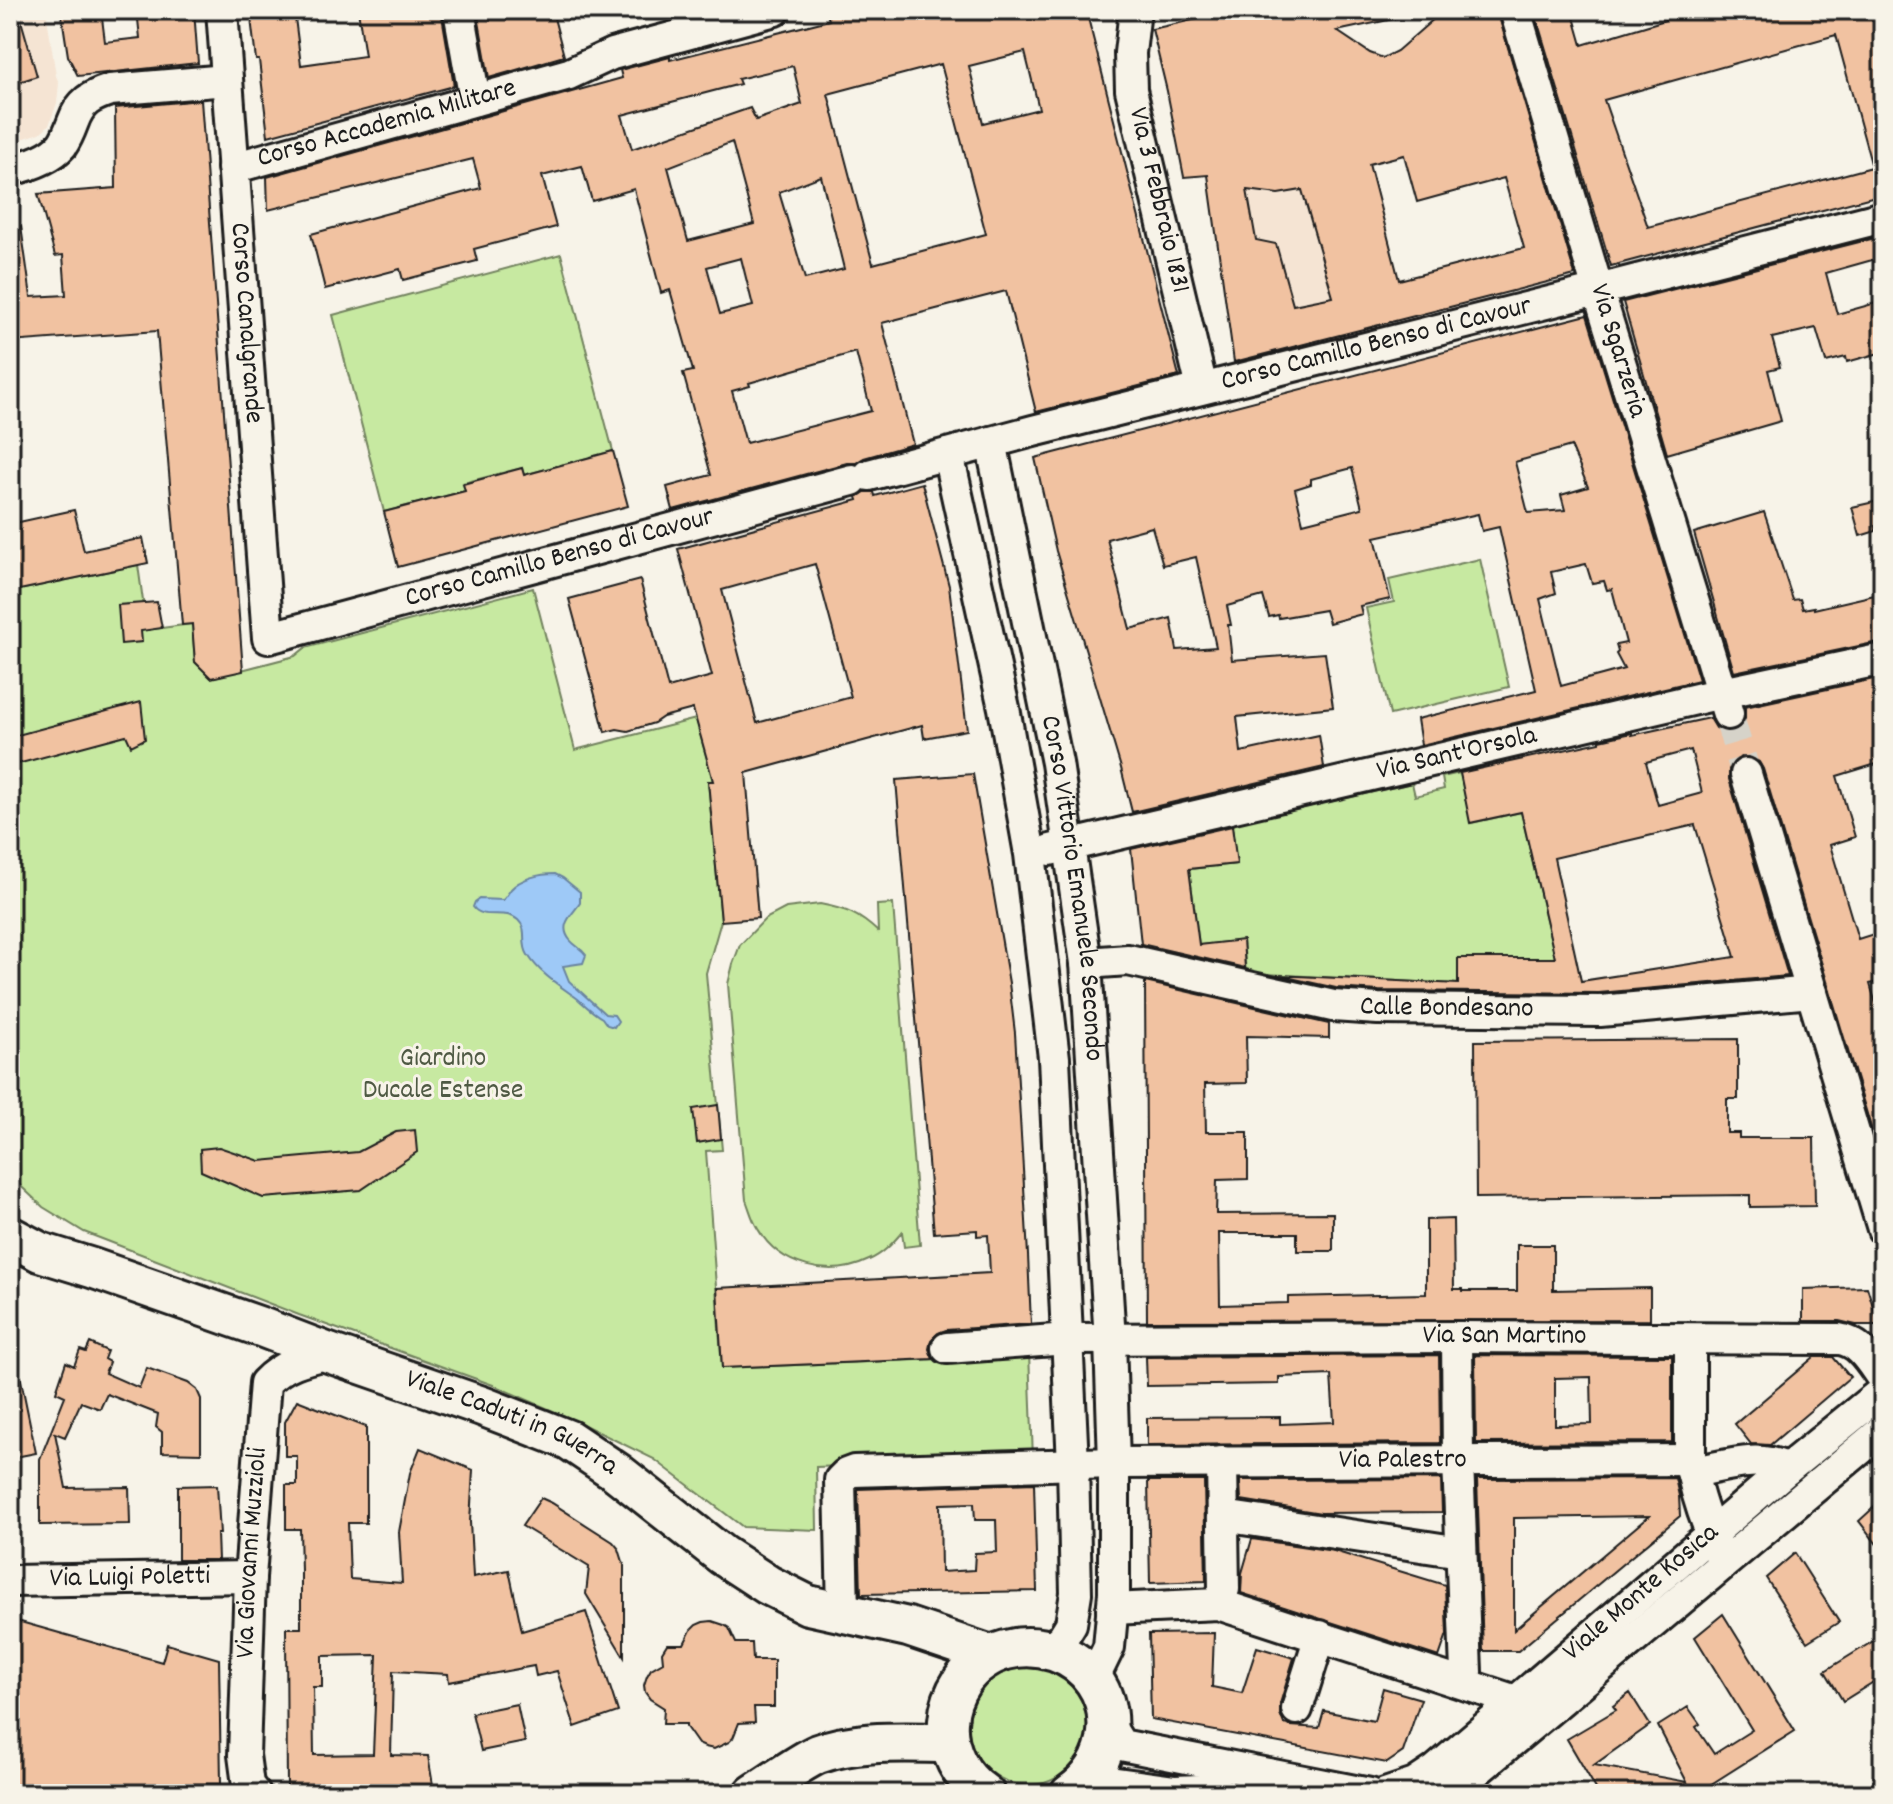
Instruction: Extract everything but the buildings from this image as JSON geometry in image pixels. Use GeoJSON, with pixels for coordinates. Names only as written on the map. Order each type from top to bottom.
{"type":"FeatureCollection","features":[{"type":"Feature","properties":{"kind":"main road"},"geometry":{"type":"LineString","coordinates":[[10,1236],[40,1252],[92,1268]]}},
{"type":"Feature","properties":{"kind":"main road","name":"Viale Caduti in Guerra"},"geometry":{"type":"LineString","coordinates":[[92,1268],[482,1406],[569,1440],[618,1473],[722,1555],[768,1585],[808,1605],[908,1627],[991,1655]]}},
{"type":"Feature","properties":{"kind":"main road"},"geometry":{"type":"LineString","coordinates":[[985,1794],[966,1778],[954,1757],[949,1743],[948,1716],[957,1689],[969,1672],[991,1655],[1023,1646],[1050,1649],[1072,1659],[1093,1680],[1102,1695],[1108,1724],[1106,1744],[1102,1756],[1076,1790]]}},
{"type":"Feature","properties":{"kind":"main road"},"geometry":{"type":"LineString","coordinates":[[754,1794],[816,1755],[858,1745],[949,1743]]}},
{"type":"Feature","properties":{"kind":"street","name":"Corso Canalgrande"},"geometry":{"type":"LineString","coordinates":[[222,10],[268,638]]}},
{"type":"Feature","properties":{"kind":"street"},"geometry":{"type":"LineString","coordinates":[[459,10],[475,100]]}},
{"type":"Feature","properties":{"kind":"street","name":"Corso Accademia Militare"},"geometry":{"type":"LineString","coordinates":[[233,168],[569,74],[612,54],[775,10]]}},
{"type":"Feature","properties":{"kind":"street","name":"Via 3 Febbraio 1831"},"geometry":{"type":"LineString","coordinates":[[1135,10],[1130,53],[1131,90],[1202,388]]}},
{"type":"Feature","properties":{"kind":"street","name":"Via Sgarzeria"},"geometry":{"type":"LineString","coordinates":[[1515,10],[1725,704]]}},
{"type":"Feature","properties":{"kind":"street"},"geometry":{"type":"LineString","coordinates":[[10,170],[57,151],[64,143],[78,109],[98,94],[110,90],[227,80]]}},
{"type":"Feature","properties":{"kind":"street","name":"Corso Camillo Benso di Cavour"},"geometry":{"type":"LineString","coordinates":[[268,638],[991,442],[1883,217]]}},
{"type":"Feature","properties":{"kind":"street","name":"Corso Vittorio Emanuele Secondo"},"geometry":{"type":"LineString","coordinates":[[991,442],[1057,763],[1086,963],[1110,1340],[1114,1463],[1114,1593],[1109,1647],[1093,1680]]}},
{"type":"Feature","properties":{"kind":"street","name":"Corso Vittorio Emanuele Secondo"},"geometry":{"type":"LineString","coordinates":[[948,454],[1004,708],[1030,854],[1054,1058],[1068,1339],[1076,1593],[1071,1624],[1050,1649]]}},
{"type":"Feature","properties":{"kind":"street","name":"Via Sant'Orsola"},"geometry":{"type":"LineString","coordinates":[[1030,854],[1725,704],[1883,659]]}},
{"type":"Feature","properties":{"kind":"street"},"geometry":{"type":"LineString","coordinates":[[1746,774],[1883,1229]]}},
{"type":"Feature","properties":{"kind":"street","name":"Calle Bondesano"},"geometry":{"type":"LineString","coordinates":[[1086,963],[1128,960],[1333,1006],[1407,1009],[1600,1011],[1812,992]]}},
{"type":"Feature","properties":{"kind":"street","name":"Viale Caduti in Guerra"},"geometry":{"type":"LineString","coordinates":[[10,1221],[92,1268]]}},
{"type":"Feature","properties":{"kind":"street"},"geometry":{"type":"LineString","coordinates":[[1457,1337],[1466,1672]]}},
{"type":"Feature","properties":{"kind":"street","name":"Via San Martino"},"geometry":{"type":"LineString","coordinates":[[1110,1340],[1457,1337],[1849,1340],[1860,1348],[1883,1379]]}},
{"type":"Feature","properties":{"kind":"street"},"geometry":{"type":"LineString","coordinates":[[947,1348],[1068,1339],[1110,1340]]}},
{"type":"Feature","properties":{"kind":"street"},"geometry":{"type":"LineString","coordinates":[[1690,1339],[1691,1466],[1701,1509],[1724,1562]]}},
{"type":"Feature","properties":{"kind":"street","name":"Via Giovanni Muzzioli"},"geometry":{"type":"LineString","coordinates":[[255,1794],[248,1785],[244,1755],[250,1577],[265,1383],[288,1365],[329,1353]]}},
{"type":"Feature","properties":{"kind":"street","name":"Viale Monte Kosica"},"geometry":{"type":"LineString","coordinates":[[1384,1793],[1415,1784],[1436,1770],[1787,1469],[1883,1391]]}},
{"type":"Feature","properties":{"kind":"street","name":"Viale Monte Kosica"},"geometry":{"type":"LineString","coordinates":[[1455,1792],[1883,1430]]}},
{"type":"Feature","properties":{"kind":"street","name":"Via Palestro"},"geometry":{"type":"LineString","coordinates":[[1114,1463],[1458,1460],[1691,1466],[1758,1460],[1779,1464],[1787,1469]]}},
{"type":"Feature","properties":{"kind":"street"},"geometry":{"type":"LineString","coordinates":[[1218,1604],[1224,1589],[1222,1462]]}},
{"type":"Feature","properties":{"kind":"street"},"geometry":{"type":"LineString","coordinates":[[843,1612],[840,1480],[846,1474],[1114,1463]]}},
{"type":"Feature","properties":{"kind":"street"},"geometry":{"type":"LineString","coordinates":[[1223,1516],[1461,1552]]}},
{"type":"Feature","properties":{"kind":"street","name":"Via Luigi Poletti"},"geometry":{"type":"LineString","coordinates":[[10,1581],[250,1577]]}},
{"type":"Feature","properties":{"kind":"street"},"geometry":{"type":"LineString","coordinates":[[1112,1609],[1218,1604],[1516,1701]]}},
{"type":"Feature","properties":{"kind":"street"},"geometry":{"type":"LineString","coordinates":[[1297,1709],[1320,1636]]}},
{"type":"Feature","properties":{"kind":"street"},"geometry":{"type":"LineString","coordinates":[[1108,1724],[1121,1745],[1384,1793]]}},
{"type":"Feature","properties":{"kind":"street"},"geometry":{"type":"LineString","coordinates":[[1076,1790],[1172,1793],[1200,1790],[1220,1794]]}},
{"type":"Feature","properties":{"kind":"shaded area"},"geometry":{"type":"Polygon","coordinates":[[[10,10],[46,10],[59,83],[57,103],[49,125],[40,133],[10,143],[10,10]]]}},
{"type":"Feature","properties":{"kind":"shaded area"},"geometry":{"type":"Polygon","coordinates":[[[1208,175],[1300,182],[1339,316],[1360,311],[1365,330],[1235,365],[1208,175]]]}},
{"type":"Feature","properties":{"kind":"green space"},"geometry":{"type":"Polygon","coordinates":[[[561,254],[613,451],[524,475],[522,468],[463,483],[465,491],[384,512],[333,315],[561,254]]]}},
{"type":"Feature","properties":{"kind":"green space"},"geometry":{"type":"Polygon","coordinates":[[[1480,559],[1509,687],[1390,715],[1366,608],[1394,602],[1389,580],[1480,559]]]}},
{"type":"Feature","properties":{"kind":"green space","name":"Giardino Ducale Estense"},"geometry":{"type":"Polygon","coordinates":[[[138,565],[147,630],[192,624],[195,662],[211,678],[295,656],[305,648],[533,588],[575,750],[696,719],[713,781],[708,782],[721,921],[706,973],[722,1150],[706,1151],[722,1368],[941,1359],[1029,1352],[1033,1459],[816,1467],[817,1530],[743,1527],[654,1459],[574,1420],[493,1385],[299,1315],[84,1232],[43,1207],[10,1176],[10,592],[138,565]]]}},
{"type":"Feature","properties":{"kind":"green space"},"geometry":{"type":"Polygon","coordinates":[[[1460,773],[1471,823],[1521,812],[1555,958],[1458,958],[1458,984],[1246,973],[1243,940],[1199,945],[1189,869],[1236,864],[1232,824],[1412,783],[1415,796],[1444,789],[1442,777],[1460,773]]]}},
{"type":"Feature","properties":{"kind":"green space"},"geometry":{"type":"Polygon","coordinates":[[[820,904],[852,913],[878,932],[877,905],[893,904],[920,1245],[904,1247],[902,1232],[874,1258],[838,1269],[807,1266],[779,1253],[767,1242],[753,1219],[746,1200],[728,984],[740,945],[765,919],[786,908],[820,904]]]}},
{"type":"Feature","properties":{"kind":"green space"},"geometry":{"type":"Polygon","coordinates":[[[1028,1667],[1061,1677],[1077,1693],[1087,1726],[1077,1759],[1061,1775],[1028,1785],[995,1775],[979,1759],[969,1726],[979,1693],[995,1677],[1028,1667]]]}},
{"type":"Feature","properties":{"kind":"water"},"geometry":{"type":"Polygon","coordinates":[[[555,874],[580,892],[580,903],[565,930],[570,940],[586,955],[583,963],[563,966],[569,981],[605,1014],[614,1015],[618,1021],[614,1027],[607,1025],[538,968],[526,950],[523,928],[518,920],[507,915],[482,913],[473,907],[479,899],[503,900],[515,885],[525,879],[555,874]]]}},
{"type":"Feature","properties":{"kind":"tunnel"},"geometry":{"type":"LineString","coordinates":[[1728,714],[1746,774]]}}]}
